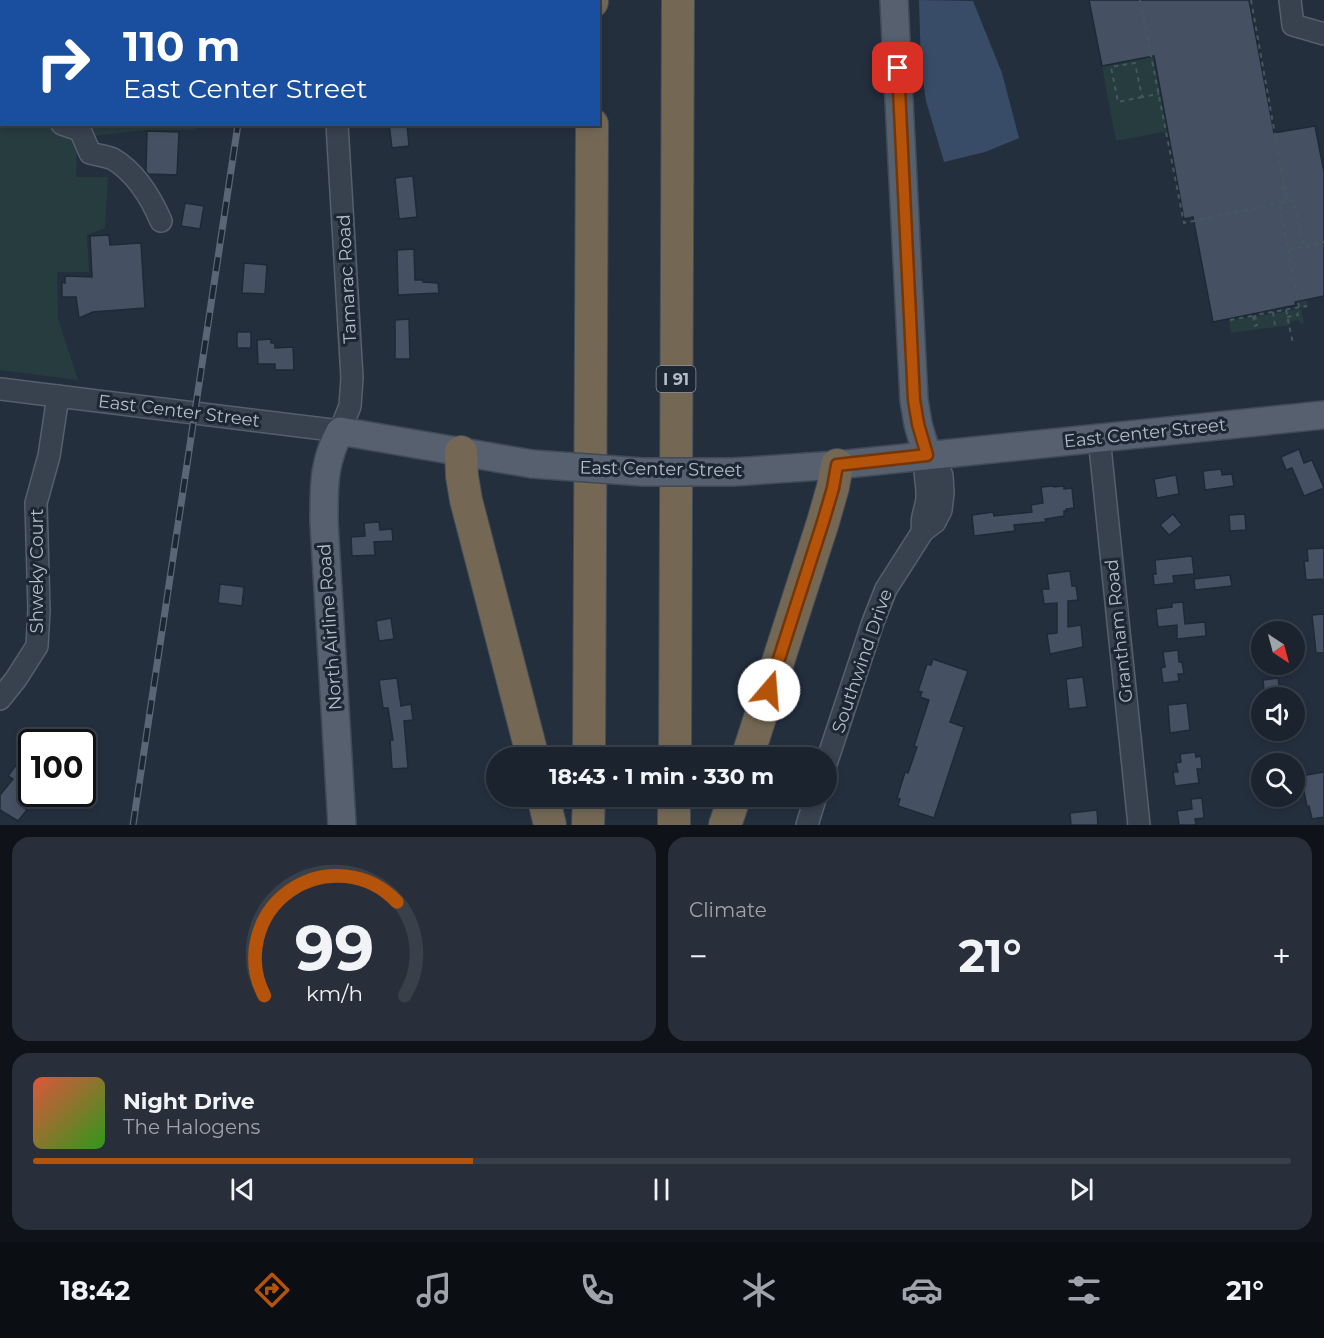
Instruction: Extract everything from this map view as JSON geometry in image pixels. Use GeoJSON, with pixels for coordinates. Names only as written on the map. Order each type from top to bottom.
{"type":"FeatureCollection","features":[{"type":"Feature","properties":{"kind":"highway","name":"I 91"},"geometry":{"type":"LineString","coordinates":[[675,747],[678,0]]}},
{"type":"Feature","properties":{"kind":"highway"},"geometry":{"type":"LineString","coordinates":[[589,747],[592,126]]}},
{"type":"Feature","properties":{"kind":"highway"},"geometry":{"type":"LineString","coordinates":[[461,452],[466,500],[530,747]]}},
{"type":"Feature","properties":{"kind":"highway"},"geometry":{"type":"LineString","coordinates":[[751,747],[820,531],[833,488],[837,465]]}},
{"type":"Feature","properties":{"kind":"highway"},"geometry":{"type":"LineString","coordinates":[[546,807],[550,825]]}},
{"type":"Feature","properties":{"kind":"highway"},"geometry":{"type":"LineString","coordinates":[[588,825],[589,807]]}},
{"type":"Feature","properties":{"kind":"highway"},"geometry":{"type":"LineString","coordinates":[[674,807],[674,825]]}},
{"type":"Feature","properties":{"kind":"highway"},"geometry":{"type":"LineString","coordinates":[[725,825],[731,807]]}},
{"type":"Feature","properties":{"kind":"main road"},"geometry":{"type":"LineString","coordinates":[[894,0],[914,400],[927,455]]}},
{"type":"Feature","properties":{"kind":"main road","name":"East Center Street"},"geometry":{"type":"LineString","coordinates":[[340,431],[532,464],[643,472],[733,472],[837,465],[1324,415]]}},
{"type":"Feature","properties":{"kind":"main road","name":"North Airline Road"},"geometry":{"type":"LineString","coordinates":[[340,431],[326,467],[324,522],[342,825]]}},
{"type":"Feature","properties":{"kind":"street"},"geometry":{"type":"LineString","coordinates":[[1290,0],[1293,25],[1324,34]]}},
{"type":"Feature","properties":{"kind":"street"},"geometry":{"type":"LineString","coordinates":[[68,126],[80,130],[90,153],[112,159],[132,176],[154,205],[161,221]]}},
{"type":"Feature","properties":{"kind":"street","name":"Tamarac Road"},"geometry":{"type":"LineString","coordinates":[[337,126],[352,378],[350,406],[340,431]]}},
{"type":"Feature","properties":{"kind":"street","name":"East Center Street"},"geometry":{"type":"LineString","coordinates":[[0,389],[340,431]]}},
{"type":"Feature","properties":{"kind":"street","name":"Shweky Court"},"geometry":{"type":"LineString","coordinates":[[0,699],[37,646],[39,610],[36,504],[49,456],[58,396]]}},
{"type":"Feature","properties":{"kind":"street","name":"Grantham Road"},"geometry":{"type":"LineString","coordinates":[[1099,437],[1138,825]]}},
{"type":"Feature","properties":{"kind":"street","name":"Southwind Drive"},"geometry":{"type":"LineString","coordinates":[[832,747],[881,600],[891,580],[923,531],[935,522],[943,502],[937,462],[927,455]]}},
{"type":"Feature","properties":{"kind":"street"},"geometry":{"type":"LineString","coordinates":[[807,825],[813,807]]}},
{"type":"Feature","properties":{"kind":"path"},"geometry":{"type":"LineString","coordinates":[[1140,0],[1184,223],[1294,200],[1304,246]]}},
{"type":"Feature","properties":{"kind":"path"},"geometry":{"type":"LineString","coordinates":[[1251,0],[1287,202]]}},
{"type":"Feature","properties":{"kind":"path"},"geometry":{"type":"LineString","coordinates":[[1142,97],[1135,63],[1111,68],[1118,102],[1159,94]]}},
{"type":"Feature","properties":{"kind":"path"},"geometry":{"type":"LineString","coordinates":[[1279,203],[1298,308],[1298,315],[1287,317]]}},
{"type":"Feature","properties":{"kind":"path"},"geometry":{"type":"LineString","coordinates":[[1288,250],[1324,242]]}},
{"type":"Feature","properties":{"kind":"path"},"geometry":{"type":"LineString","coordinates":[[1230,320],[1307,306]]}},
{"type":"Feature","properties":{"kind":"path"},"geometry":{"type":"LineString","coordinates":[[1286,310],[1293,345]]}},
{"type":"Feature","properties":{"kind":"path"},"geometry":{"type":"LineString","coordinates":[[1273,312],[1275,326]]}},
{"type":"Feature","properties":{"kind":"green space"},"geometry":{"type":"Polygon","coordinates":[[[1154,56],[1168,131],[1116,141],[1102,66],[1154,56]]]}},
{"type":"Feature","properties":{"kind":"green space"},"geometry":{"type":"Polygon","coordinates":[[[0,126],[201,126],[195,130],[145,130],[77,138],[76,177],[108,177],[105,228],[87,235],[89,272],[57,272],[58,319],[78,380],[0,370],[0,126]]]}},
{"type":"Feature","properties":{"kind":"green space"},"geometry":{"type":"Polygon","coordinates":[[[1298,257],[1308,308],[1301,309],[1291,258],[1298,257]]]}},
{"type":"Feature","properties":{"kind":"green space"},"geometry":{"type":"Polygon","coordinates":[[[1301,309],[1304,323],[1300,324],[1299,320],[1290,322],[1290,325],[1231,333],[1229,321],[1301,309]]]}},
{"type":"Feature","properties":{"kind":"water"},"geometry":{"type":"Polygon","coordinates":[[[919,0],[973,1],[1002,73],[1019,138],[985,152],[944,162],[926,101],[921,65],[919,0]]]}},
{"type":"Feature","properties":{"kind":"building"},"geometry":{"type":"Polygon","coordinates":[[[1089,0],[1249,0],[1274,133],[1315,126],[1324,172],[1324,296],[1295,302],[1296,305],[1213,322],[1193,217],[1184,219],[1154,56],[1102,66],[1089,0]]]}},
{"type":"Feature","properties":{"kind":"building"},"geometry":{"type":"Polygon","coordinates":[[[389,126],[407,126],[409,146],[392,148],[389,126]]]}},
{"type":"Feature","properties":{"kind":"building"},"geometry":{"type":"Polygon","coordinates":[[[147,131],[179,132],[177,175],[148,174],[146,171],[147,131]]]}},
{"type":"Feature","properties":{"kind":"building"},"geometry":{"type":"Polygon","coordinates":[[[413,176],[417,217],[399,219],[395,178],[413,176]]]}},
{"type":"Feature","properties":{"kind":"building"},"geometry":{"type":"Polygon","coordinates":[[[185,203],[204,206],[200,229],[181,226],[185,203]]]}},
{"type":"Feature","properties":{"kind":"building"},"geometry":{"type":"Polygon","coordinates":[[[109,235],[110,245],[141,243],[145,308],[93,312],[79,318],[76,297],[62,297],[62,282],[65,283],[65,276],[92,277],[90,236],[109,235]]]}},
{"type":"Feature","properties":{"kind":"building"},"geometry":{"type":"Polygon","coordinates":[[[414,249],[415,280],[438,283],[439,293],[398,295],[397,250],[414,249]]]}},
{"type":"Feature","properties":{"kind":"building"},"geometry":{"type":"Polygon","coordinates":[[[244,263],[267,265],[265,294],[242,293],[244,263]]]}},
{"type":"Feature","properties":{"kind":"building"},"geometry":{"type":"Polygon","coordinates":[[[409,319],[410,359],[395,359],[395,320],[409,319]]]}},
{"type":"Feature","properties":{"kind":"building"},"geometry":{"type":"Polygon","coordinates":[[[237,332],[251,332],[251,348],[237,348],[237,332]]]}},
{"type":"Feature","properties":{"kind":"building"},"geometry":{"type":"Polygon","coordinates":[[[271,339],[271,343],[275,343],[275,348],[293,347],[294,370],[275,370],[275,364],[258,364],[257,340],[271,339]]]}},
{"type":"Feature","properties":{"kind":"building"},"geometry":{"type":"Polygon","coordinates":[[[1299,449],[1304,463],[1312,460],[1324,488],[1304,496],[1292,468],[1286,470],[1281,457],[1299,449]]]}},
{"type":"Feature","properties":{"kind":"building"},"geometry":{"type":"Polygon","coordinates":[[[1221,469],[1222,475],[1232,474],[1234,486],[1205,490],[1203,471],[1221,469]]]}},
{"type":"Feature","properties":{"kind":"building"},"geometry":{"type":"Polygon","coordinates":[[[1176,475],[1179,494],[1157,498],[1154,479],[1176,475]]]}},
{"type":"Feature","properties":{"kind":"building"},"geometry":{"type":"Polygon","coordinates":[[[1064,486],[1064,489],[1072,488],[1074,508],[1066,509],[1064,516],[1045,519],[1046,522],[1014,525],[1015,531],[974,536],[972,515],[993,512],[994,516],[1032,512],[1031,505],[1043,503],[1041,487],[1064,486]]]}},
{"type":"Feature","properties":{"kind":"building"},"geometry":{"type":"Polygon","coordinates":[[[1173,514],[1182,525],[1169,535],[1160,525],[1173,514]]]}},
{"type":"Feature","properties":{"kind":"building"},"geometry":{"type":"Polygon","coordinates":[[[1245,514],[1246,530],[1230,531],[1229,515],[1245,514]]]}},
{"type":"Feature","properties":{"kind":"building"},"geometry":{"type":"Polygon","coordinates":[[[379,522],[380,530],[392,529],[393,541],[374,542],[375,555],[352,556],[351,537],[365,536],[364,523],[379,522]]]}},
{"type":"Feature","properties":{"kind":"building"},"geometry":{"type":"Polygon","coordinates":[[[1324,548],[1324,579],[1306,580],[1304,561],[1308,561],[1307,549],[1324,548]]]}},
{"type":"Feature","properties":{"kind":"building"},"geometry":{"type":"Polygon","coordinates":[[[1192,556],[1194,574],[1173,576],[1174,583],[1154,585],[1155,560],[1192,556]]]}},
{"type":"Feature","properties":{"kind":"building"},"geometry":{"type":"Polygon","coordinates":[[[1070,571],[1072,586],[1076,586],[1078,600],[1068,601],[1068,627],[1081,625],[1083,647],[1050,654],[1047,634],[1057,633],[1057,603],[1044,604],[1042,589],[1049,589],[1047,574],[1070,571]]]}},
{"type":"Feature","properties":{"kind":"building"},"geometry":{"type":"Polygon","coordinates":[[[1230,575],[1232,586],[1195,590],[1194,579],[1230,575]]]}},
{"type":"Feature","properties":{"kind":"building"},"geometry":{"type":"Polygon","coordinates":[[[220,584],[244,587],[242,606],[218,603],[220,584]]]}},
{"type":"Feature","properties":{"kind":"building"},"geometry":{"type":"Polygon","coordinates":[[[1183,602],[1185,624],[1205,622],[1206,636],[1177,639],[1177,625],[1158,627],[1156,609],[1172,607],[1172,603],[1183,602]]]}},
{"type":"Feature","properties":{"kind":"building"},"geometry":{"type":"Polygon","coordinates":[[[1324,614],[1324,653],[1316,653],[1312,615],[1324,614]]]}},
{"type":"Feature","properties":{"kind":"building"},"geometry":{"type":"Polygon","coordinates":[[[391,618],[394,639],[379,641],[376,621],[391,618]]]}},
{"type":"Feature","properties":{"kind":"building"},"geometry":{"type":"Polygon","coordinates":[[[1178,650],[1179,662],[1182,662],[1184,674],[1178,674],[1179,681],[1163,683],[1161,668],[1165,667],[1163,652],[1178,650]]]}},
{"type":"Feature","properties":{"kind":"building"},"geometry":{"type":"Polygon","coordinates":[[[933,659],[968,671],[950,722],[964,727],[934,818],[898,806],[900,799],[897,798],[905,772],[908,773],[917,747],[914,746],[929,700],[920,697],[922,692],[918,691],[927,664],[931,665],[933,659]]]}},
{"type":"Feature","properties":{"kind":"building"},"geometry":{"type":"Polygon","coordinates":[[[1083,677],[1087,707],[1069,709],[1066,679],[1083,677]]]}},
{"type":"Feature","properties":{"kind":"building"},"geometry":{"type":"Polygon","coordinates":[[[397,678],[401,706],[411,704],[413,720],[404,721],[408,768],[392,769],[390,740],[393,740],[388,708],[383,708],[379,680],[397,678]]]}},
{"type":"Feature","properties":{"kind":"building"},"geometry":{"type":"Polygon","coordinates":[[[1278,678],[1279,687],[1264,687],[1263,680],[1278,678]]]}},
{"type":"Feature","properties":{"kind":"building"},"geometry":{"type":"Polygon","coordinates":[[[1187,703],[1190,730],[1170,733],[1168,705],[1187,703]]]}},
{"type":"Feature","properties":{"kind":"building"},"geometry":{"type":"Polygon","coordinates":[[[1195,752],[1196,757],[1201,756],[1202,769],[1197,769],[1199,783],[1175,786],[1173,772],[1178,772],[1176,763],[1181,762],[1180,754],[1195,752]]]}},
{"type":"Feature","properties":{"kind":"building"},"geometry":{"type":"Polygon","coordinates":[[[15,766],[18,768],[18,807],[27,810],[18,821],[0,810],[0,795],[13,779],[8,776],[15,766]]]}},
{"type":"Feature","properties":{"kind":"building"},"geometry":{"type":"Polygon","coordinates":[[[1324,772],[1324,817],[1312,819],[1305,797],[1305,775],[1324,772]]]}},
{"type":"Feature","properties":{"kind":"building"},"geometry":{"type":"Polygon","coordinates":[[[1202,798],[1204,818],[1195,819],[1196,825],[1179,825],[1177,811],[1192,809],[1191,799],[1202,798]]]}},
{"type":"Feature","properties":{"kind":"building"},"geometry":{"type":"Polygon","coordinates":[[[1097,810],[1098,825],[1071,825],[1070,813],[1097,810]]]}},
{"type":"Feature","properties":{"kind":"railway"},"geometry":{"type":"LineString","coordinates":[[133,825],[238,126]]}},
{"type":"Feature","properties":{"kind":"route"},"geometry":{"type":"LineString","coordinates":[[769,690],[823,522],[837,465],[927,455],[914,400],[898,68]]}}]}
